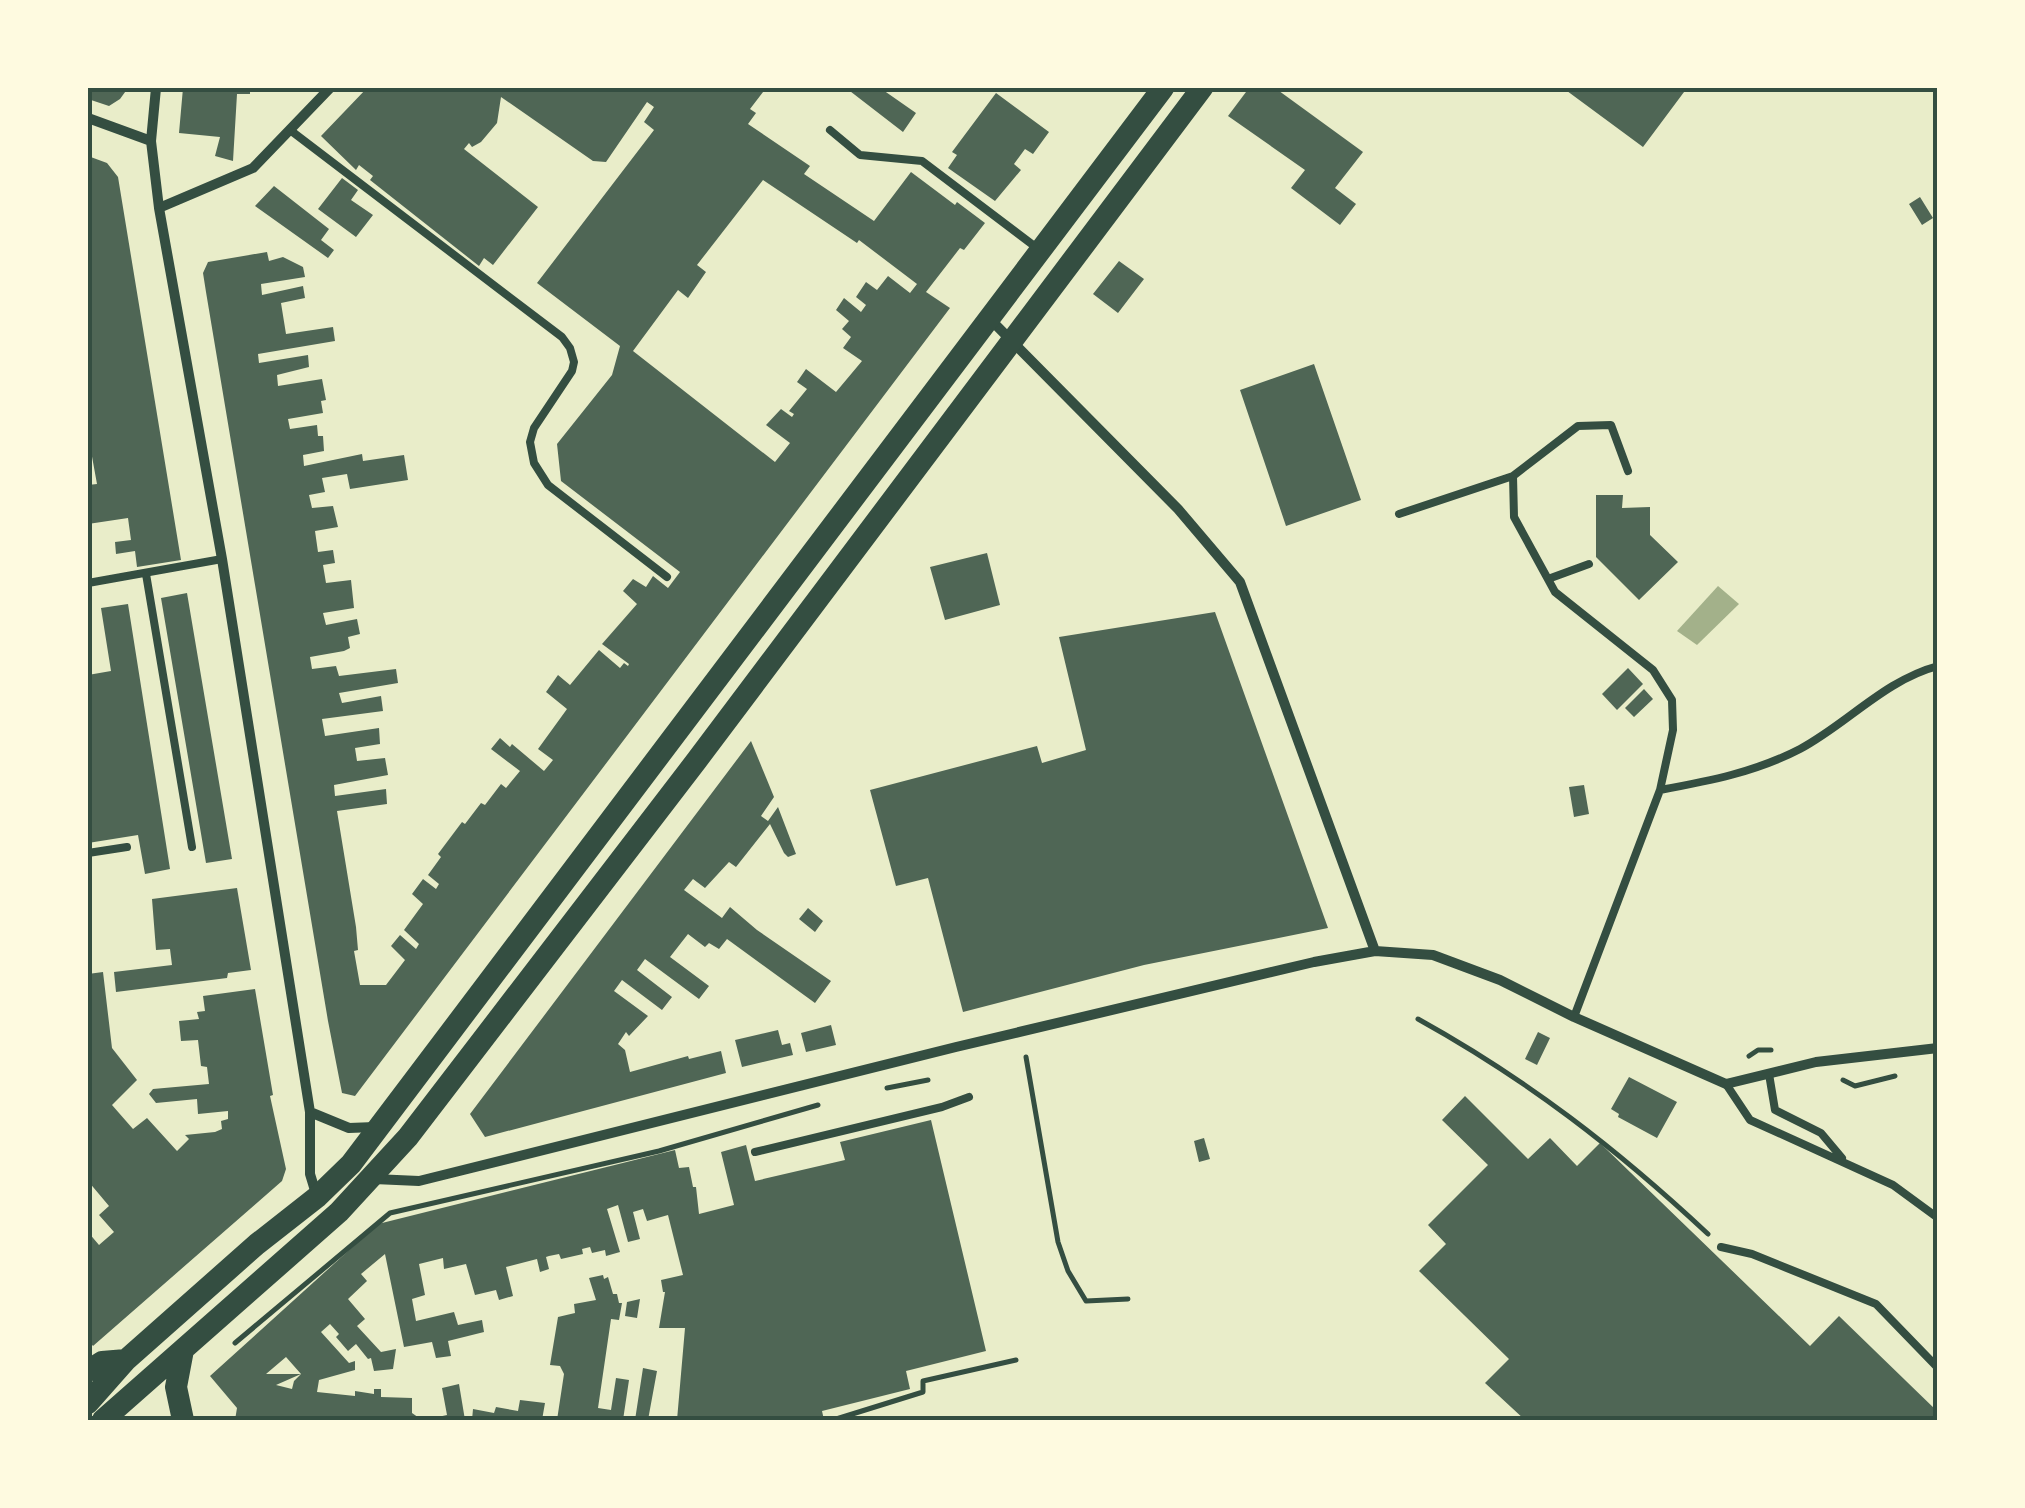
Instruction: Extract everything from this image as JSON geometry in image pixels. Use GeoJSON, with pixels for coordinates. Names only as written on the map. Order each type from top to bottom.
{"type":"FeatureCollection","features":[{"type":"Feature","properties":{"kind":"main road"},"geometry":{"type":"LineString","coordinates":[[88,1403],[126,1360],[351,1164],[1163,88]]}},
{"type":"Feature","properties":{"kind":"main road"},"geometry":{"type":"LineString","coordinates":[[103,1420],[340,1212],[408,1138],[1202,88]]}},
{"type":"Feature","properties":{"kind":"main road"},"geometry":{"type":"LineString","coordinates":[[183,1350],[176,1387],[183,1420]]}},
{"type":"Feature","properties":{"kind":"main road"},"geometry":{"type":"LineString","coordinates":[[88,1371],[102,1362],[126,1360]]}},
{"type":"Feature","properties":{"kind":"street"},"geometry":{"type":"LineString","coordinates":[[156,88],[151,141],[159,208],[222,559],[310,1112],[310,1174],[317,1197]]}},
{"type":"Feature","properties":{"kind":"street"},"geometry":{"type":"LineString","coordinates":[[159,208],[253,168],[330,88]]}},
{"type":"Feature","properties":{"kind":"street"},"geometry":{"type":"LineString","coordinates":[[88,118],[151,141]]}},
{"type":"Feature","properties":{"kind":"street"},"geometry":{"type":"LineString","coordinates":[[989,318],[1178,510],[1240,582],[1375,951]]}},
{"type":"Feature","properties":{"kind":"street"},"geometry":{"type":"LineString","coordinates":[[373,1178],[420,1181],[956,1047],[1375,951],[1433,955],[1500,980],[1726,1084],[1816,1062],[1938,1048]]}},
{"type":"Feature","properties":{"kind":"street"},"geometry":{"type":"LineString","coordinates":[[310,1112],[350,1128],[382,1126]]}},
{"type":"Feature","properties":{"kind":"lane"},"geometry":{"type":"LineString","coordinates":[[290,130],[562,337],[574,362],[572,372],[534,428],[530,442],[534,463],[548,484],[667,578]]}},
{"type":"Feature","properties":{"kind":"lane"},"geometry":{"type":"LineString","coordinates":[[830,130],[860,155],[922,160],[1040,251]]}},
{"type":"Feature","properties":{"kind":"lane"},"geometry":{"type":"LineString","coordinates":[[1399,514],[1513,476],[1578,426],[1611,425],[1628,470]]}},
{"type":"Feature","properties":{"kind":"lane"},"geometry":{"type":"LineString","coordinates":[[1513,476],[1514,517],[1554,592],[1653,670],[1672,700],[1673,730],[1660,790],[1574,1017]]}},
{"type":"Feature","properties":{"kind":"lane"},"geometry":{"type":"LineString","coordinates":[[88,584],[222,559]]}},
{"type":"Feature","properties":{"kind":"lane"},"geometry":{"type":"LineString","coordinates":[[1548,579],[1589,564]]}},
{"type":"Feature","properties":{"kind":"lane"},"geometry":{"type":"LineString","coordinates":[[146,574],[192,846]]}},
{"type":"Feature","properties":{"kind":"lane"},"geometry":{"type":"LineString","coordinates":[[1660,790],[1735,776],[1800,749],[1912,673],[1938,666]]}},
{"type":"Feature","properties":{"kind":"lane"},"geometry":{"type":"LineString","coordinates":[[88,853],[128,847]]}},
{"type":"Feature","properties":{"kind":"lane"},"geometry":{"type":"LineString","coordinates":[[1768,1074],[1775,1110],[1821,1132],[1845,1162]]}},
{"type":"Feature","properties":{"kind":"lane"},"geometry":{"type":"LineString","coordinates":[[1726,1084],[1750,1120],[1893,1185],[1938,1218]]}},
{"type":"Feature","properties":{"kind":"lane"},"geometry":{"type":"LineString","coordinates":[[755,1152],[942,1107],[968,1097]]}},
{"type":"Feature","properties":{"kind":"lane"},"geometry":{"type":"LineString","coordinates":[[1721,1247],[1752,1254],[1876,1304],[1938,1368]]}},
{"type":"Feature","properties":{"kind":"path"},"geometry":{"type":"LineString","coordinates":[[1418,1020],[1562,1108],[1643,1173],[1721,1247]]}},
{"type":"Feature","properties":{"kind":"path"},"geometry":{"type":"LineString","coordinates":[[1026,1057],[1058,1242],[1068,1271],[1086,1301],[1128,1299]]}},
{"type":"Feature","properties":{"kind":"path"},"geometry":{"type":"LineString","coordinates":[[873,1091],[928,1080]]}},
{"type":"Feature","properties":{"kind":"path"},"geometry":{"type":"LineString","coordinates":[[234,1344],[390,1213],[659,1150],[821,1104]]}},
{"type":"Feature","properties":{"kind":"path"},"geometry":{"type":"LineString","coordinates":[[833,1420],[923,1392],[923,1381],[1016,1360]]}},
{"type":"Feature","properties":{"kind":"shaded area"},"geometry":{"type":"Polygon","coordinates":[[[1718,586],[1739,604],[1697,645],[1677,631],[1718,586]]]}},
{"type":"Feature","properties":{"kind":"building"},"geometry":{"type":"Polygon","coordinates":[[[88,88],[128,88],[109,106],[88,99],[88,88]]]}},
{"type":"Feature","properties":{"kind":"building"},"geometry":{"type":"Polygon","coordinates":[[[183,88],[250,88],[250,94],[237,94],[233,161],[215,156],[220,137],[179,133],[183,88]]]}},
{"type":"Feature","properties":{"kind":"building"},"geometry":{"type":"Polygon","coordinates":[[[367,88],[766,88],[750,109],[756,113],[748,124],[810,166],[804,174],[874,221],[911,172],[985,223],[926,292],[950,308],[355,1096],[342,1093],[328,1021],[206,292],[203,273],[208,262],[267,252],[269,261],[283,257],[303,267],[305,277],[261,284],[262,295],[303,286],[305,298],[281,303],[286,334],[333,327],[335,341],[258,354],[259,363],[308,355],[309,367],[277,375],[278,386],[322,379],[326,400],[321,401],[323,413],[288,419],[290,429],[317,425],[318,436],[323,436],[324,451],[303,455],[304,466],[362,454],[363,461],[404,455],[408,480],[350,489],[347,474],[322,478],[325,492],[309,495],[312,508],[333,506],[338,527],[315,531],[318,552],[333,550],[335,563],[323,565],[326,583],[351,580],[354,608],[323,613],[326,625],[357,619],[360,634],[348,637],[350,648],[344,651],[310,657],[312,669],[336,666],[339,676],[396,669],[398,683],[339,693],[342,703],[381,696],[383,711],[322,719],[325,736],[379,728],[380,744],[355,748],[357,761],[385,758],[388,775],[334,785],[335,796],[386,789],[387,804],[337,811],[356,927],[358,950],[354,951],[360,985],[386,985],[405,960],[391,946],[400,935],[416,949],[419,944],[404,930],[423,904],[412,894],[423,879],[436,889],[439,884],[428,875],[441,857],[438,854],[462,822],[465,824],[481,803],[485,805],[501,784],[506,788],[520,771],[491,749],[500,738],[544,771],[553,760],[538,749],[567,709],[546,692],[558,675],[570,685],[599,650],[620,668],[624,663],[628,666],[602,644],[637,604],[623,591],[633,579],[646,587],[653,576],[668,588],[680,572],[561,481],[557,444],[612,375],[620,346],[537,283],[654,130],[644,122],[654,107],[647,102],[606,162],[593,161],[501,97],[497,123],[481,142],[472,147],[469,143],[464,149],[538,207],[493,265],[484,258],[479,266],[370,180],[373,176],[359,165],[356,170],[321,136],[367,88]],[[763,180],[697,265],[706,272],[688,298],[678,290],[633,351],[775,462],[790,443],[766,425],[781,409],[792,417],[794,414],[789,411],[807,389],[797,382],[806,369],[836,392],[862,361],[843,348],[851,337],[842,329],[849,321],[836,310],[844,298],[861,312],[866,305],[856,297],[866,282],[877,290],[888,276],[910,293],[917,284],[859,240],[857,243],[763,180]]]}},
{"type":"Feature","properties":{"kind":"building"},"geometry":{"type":"Polygon","coordinates":[[[846,88],[885,88],[916,113],[903,132],[846,88]]]}},
{"type":"Feature","properties":{"kind":"building"},"geometry":{"type":"Polygon","coordinates":[[[1249,88],[1275,88],[1363,152],[1335,188],[1356,204],[1340,225],[1291,188],[1305,170],[1228,116],[1249,88]]]}},
{"type":"Feature","properties":{"kind":"building"},"geometry":{"type":"Polygon","coordinates":[[[1563,88],[1687,88],[1643,147],[1563,88]]]}},
{"type":"Feature","properties":{"kind":"building"},"geometry":{"type":"Polygon","coordinates":[[[996,93],[1049,132],[1033,154],[1025,149],[1014,164],[1021,170],[995,201],[948,168],[957,155],[952,152],[996,93]]]}},
{"type":"Feature","properties":{"kind":"building"},"geometry":{"type":"Polygon","coordinates":[[[88,156],[107,163],[118,177],[181,560],[137,567],[135,551],[116,554],[115,542],[131,540],[128,518],[88,524],[88,485],[97,484],[88,451],[88,156]]]}},
{"type":"Feature","properties":{"kind":"building"},"geometry":{"type":"Polygon","coordinates":[[[342,178],[358,190],[351,200],[373,215],[356,237],[318,209],[342,178]]]}},
{"type":"Feature","properties":{"kind":"building"},"geometry":{"type":"Polygon","coordinates":[[[274,186],[329,229],[321,240],[334,250],[328,258],[255,206],[274,186]]]}},
{"type":"Feature","properties":{"kind":"building"},"geometry":{"type":"Polygon","coordinates":[[[1920,197],[1933,218],[1922,225],[1909,204],[1920,197]]]}},
{"type":"Feature","properties":{"kind":"building"},"geometry":{"type":"Polygon","coordinates":[[[1119,261],[1144,279],[1118,313],[1093,294],[1119,261]]]}},
{"type":"Feature","properties":{"kind":"building"},"geometry":{"type":"Polygon","coordinates":[[[1314,364],[1361,500],[1286,526],[1240,390],[1314,364]]]}},
{"type":"Feature","properties":{"kind":"building"},"geometry":{"type":"Polygon","coordinates":[[[1596,495],[1623,495],[1622,508],[1650,507],[1650,535],[1678,562],[1639,600],[1596,557],[1596,495]]]}},
{"type":"Feature","properties":{"kind":"building"},"geometry":{"type":"Polygon","coordinates":[[[987,553],[1000,605],[945,620],[930,567],[987,553]]]}},
{"type":"Feature","properties":{"kind":"building"},"geometry":{"type":"Polygon","coordinates":[[[187,593],[232,859],[206,863],[161,598],[187,593]]]}},
{"type":"Feature","properties":{"kind":"building"},"geometry":{"type":"Polygon","coordinates":[[[128,604],[170,869],[145,874],[138,835],[88,843],[88,675],[111,671],[101,608],[128,604]]]}},
{"type":"Feature","properties":{"kind":"building"},"geometry":{"type":"Polygon","coordinates":[[[1215,612],[1328,928],[1144,965],[963,1012],[928,878],[896,886],[870,790],[1037,746],[1042,763],[1086,750],[1059,637],[1215,612]]]}},
{"type":"Feature","properties":{"kind":"building"},"geometry":{"type":"Polygon","coordinates":[[[1628,668],[1643,684],[1617,710],[1602,694],[1628,668]]]}},
{"type":"Feature","properties":{"kind":"building"},"geometry":{"type":"Polygon","coordinates":[[[1644,689],[1653,699],[1634,717],[1625,708],[1644,689]]]}},
{"type":"Feature","properties":{"kind":"building"},"geometry":{"type":"Polygon","coordinates":[[[751,741],[774,797],[761,816],[768,821],[778,807],[796,854],[788,857],[784,853],[770,824],[736,867],[729,862],[705,888],[693,879],[684,890],[722,918],[730,907],[831,981],[815,1003],[727,939],[719,949],[709,943],[705,947],[688,934],[670,957],[709,986],[699,999],[645,959],[637,970],[672,997],[662,1010],[622,980],[614,991],[648,1016],[629,1036],[626,1032],[618,1044],[625,1050],[630,1072],[721,1051],[726,1073],[485,1137],[470,1114],[751,741]]]}},
{"type":"Feature","properties":{"kind":"building"},"geometry":{"type":"Polygon","coordinates":[[[1584,785],[1589,814],[1574,817],[1569,787],[1584,785]]]}},
{"type":"Feature","properties":{"kind":"building"},"geometry":{"type":"Polygon","coordinates":[[[237,888],[251,970],[228,973],[227,978],[116,992],[114,972],[172,965],[170,949],[156,950],[152,899],[237,888]]]}},
{"type":"Feature","properties":{"kind":"building"},"geometry":{"type":"Polygon","coordinates":[[[808,908],[823,921],[815,932],[799,919],[808,908]]]}},
{"type":"Feature","properties":{"kind":"building"},"geometry":{"type":"Polygon","coordinates":[[[103,972],[112,1048],[137,1080],[112,1105],[133,1129],[147,1118],[177,1151],[189,1139],[185,1135],[215,1132],[222,1129],[221,1121],[228,1119],[228,1111],[198,1114],[197,1099],[156,1103],[149,1094],[153,1089],[209,1084],[207,1067],[201,1066],[198,1040],[181,1041],[179,1021],[199,1019],[197,1012],[205,1011],[203,996],[255,989],[273,1095],[270,1096],[286,1169],[282,1181],[93,1346],[88,1340],[88,1232],[99,1245],[114,1232],[99,1215],[109,1206],[88,1181],[88,974],[103,972]]]}},
{"type":"Feature","properties":{"kind":"building"},"geometry":{"type":"Polygon","coordinates":[[[831,1025],[836,1045],[806,1052],[801,1033],[831,1025]]]}},
{"type":"Feature","properties":{"kind":"building"},"geometry":{"type":"Polygon","coordinates":[[[778,1030],[782,1045],[790,1043],[793,1055],[742,1067],[735,1040],[778,1030]]]}},
{"type":"Feature","properties":{"kind":"building"},"geometry":{"type":"Polygon","coordinates":[[[1538,1032],[1550,1038],[1537,1065],[1525,1059],[1538,1032]]]}},
{"type":"Feature","properties":{"kind":"building"},"geometry":{"type":"Polygon","coordinates":[[[1629,1077],[1677,1102],[1657,1138],[1618,1117],[1611,1109],[1629,1077]]]}},
{"type":"Feature","properties":{"kind":"building"},"geometry":{"type":"Polygon","coordinates":[[[1465,1096],[1528,1159],[1550,1138],[1577,1166],[1600,1143],[1810,1346],[1839,1316],[1938,1412],[1938,1420],[1525,1420],[1485,1383],[1509,1359],[1419,1271],[1446,1244],[1428,1225],[1488,1165],[1442,1120],[1465,1096]]]}},
{"type":"Feature","properties":{"kind":"building"},"geometry":{"type":"Polygon","coordinates":[[[931,1120],[986,1351],[906,1371],[910,1389],[822,1411],[824,1420],[677,1420],[685,1328],[659,1328],[665,1292],[661,1280],[683,1275],[668,1215],[647,1221],[643,1209],[633,1212],[640,1239],[628,1242],[618,1205],[607,1209],[620,1252],[606,1256],[605,1250],[592,1253],[590,1247],[582,1249],[583,1254],[561,1259],[559,1254],[549,1256],[549,1269],[540,1272],[537,1259],[506,1267],[513,1296],[499,1300],[496,1290],[475,1295],[466,1264],[444,1269],[443,1258],[419,1264],[425,1295],[412,1299],[416,1321],[454,1312],[458,1325],[482,1320],[484,1332],[448,1341],[451,1356],[436,1358],[432,1342],[404,1347],[385,1254],[361,1274],[367,1281],[348,1299],[365,1319],[357,1326],[381,1352],[396,1349],[393,1369],[374,1371],[371,1358],[356,1344],[348,1351],[330,1324],[321,1332],[349,1363],[355,1361],[355,1370],[319,1380],[317,1392],[355,1396],[355,1391],[374,1394],[374,1389],[381,1389],[381,1397],[412,1398],[412,1413],[422,1420],[235,1420],[237,1408],[210,1376],[378,1224],[675,1150],[679,1168],[689,1167],[699,1214],[734,1205],[721,1152],[746,1145],[755,1181],[845,1160],[840,1142],[931,1120]],[[286,1357],[266,1374],[301,1374],[286,1357]],[[301,1374],[276,1385],[292,1389],[301,1374]]]}},
{"type":"Feature","properties":{"kind":"building"},"geometry":{"type":"Polygon","coordinates":[[[1204,1138],[1210,1159],[1199,1162],[1194,1141],[1204,1138]]]}},
{"type":"Feature","properties":{"kind":"building"},"geometry":{"type":"Polygon","coordinates":[[[603,1275],[604,1279],[608,1277],[613,1294],[622,1303],[619,1320],[611,1319],[598,1408],[611,1410],[616,1378],[629,1380],[623,1420],[557,1420],[564,1374],[560,1366],[550,1365],[558,1317],[575,1313],[574,1304],[596,1300],[589,1278],[603,1275]]]}},
{"type":"Feature","properties":{"kind":"building"},"geometry":{"type":"Polygon","coordinates":[[[640,1299],[637,1318],[625,1316],[627,1302],[640,1299]]]}},
{"type":"Feature","properties":{"kind":"building"},"geometry":{"type":"Polygon","coordinates":[[[643,1368],[657,1371],[648,1420],[635,1420],[643,1368]]]}},
{"type":"Feature","properties":{"kind":"building"},"geometry":{"type":"Polygon","coordinates":[[[459,1384],[465,1420],[424,1420],[447,1415],[442,1388],[459,1384]]]}},
{"type":"Feature","properties":{"kind":"building"},"geometry":{"type":"Polygon","coordinates":[[[520,1400],[545,1403],[542,1420],[472,1420],[473,1409],[494,1413],[496,1407],[518,1411],[520,1400]]]}}]}
